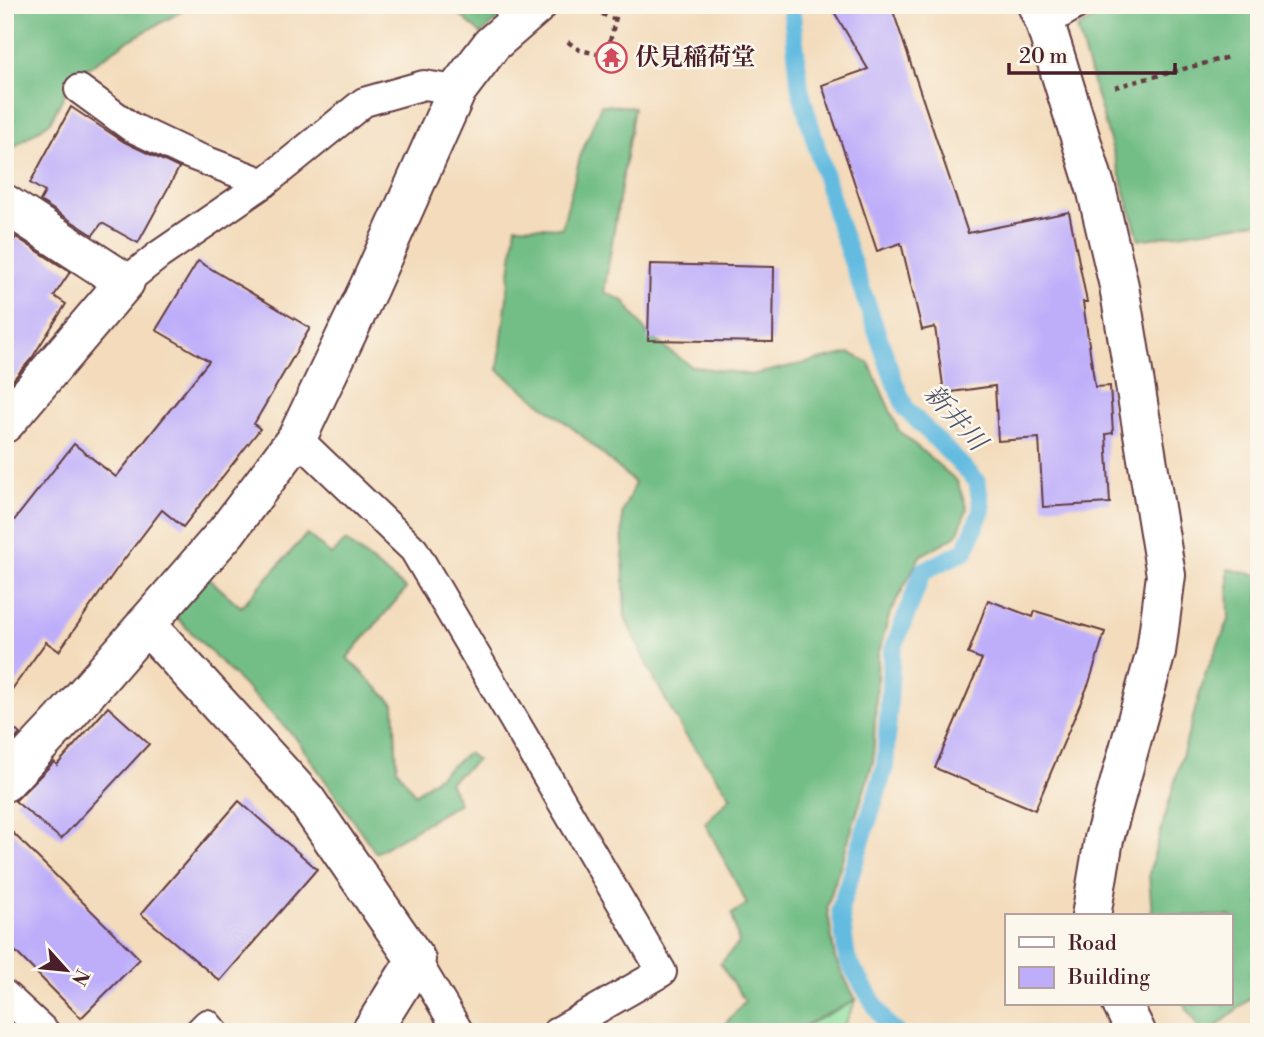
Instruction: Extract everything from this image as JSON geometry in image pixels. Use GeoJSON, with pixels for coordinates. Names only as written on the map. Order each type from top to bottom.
{"type":"FeatureCollection","features":[{"type":"Feature","properties":{"kind":"street"},"geometry":{"type":"LineString","coordinates":[[5,782],[63,720],[227,531],[297,438],[369,287],[457,89],[492,44],[537,5]]}},
{"type":"Feature","properties":{"kind":"street"},"geometry":{"type":"LineString","coordinates":[[1053,11],[1119,286],[1167,575],[1156,652],[1104,839],[1091,914]]}},
{"type":"Feature","properties":{"kind":"street"},"geometry":{"type":"LineString","coordinates":[[5,204],[125,282],[5,423]]}},
{"type":"Feature","properties":{"kind":"street"},"geometry":{"type":"LineString","coordinates":[[146,624],[306,800],[416,960],[371,1032]]}},
{"type":"Feature","properties":{"kind":"street"},"geometry":{"type":"LineString","coordinates":[[1123,1006],[1136,1032]]}},
{"type":"Feature","properties":{"kind":"lane"},"geometry":{"type":"LineString","coordinates":[[125,282],[159,255],[264,183],[364,102],[424,85],[457,89]]}},
{"type":"Feature","properties":{"kind":"lane"},"geometry":{"type":"LineString","coordinates":[[79,89],[131,127],[187,153],[264,183]]}},
{"type":"Feature","properties":{"kind":"lane"},"geometry":{"type":"LineString","coordinates":[[297,438],[414,550],[662,972],[557,1032]]}},
{"type":"Feature","properties":{"kind":"lane"},"geometry":{"type":"LineString","coordinates":[[416,960],[459,1032]]}},
{"type":"Feature","properties":{"kind":"lane"},"geometry":{"type":"LineString","coordinates":[[5,995],[45,1032]]}},
{"type":"Feature","properties":{"kind":"lane"},"geometry":{"type":"LineString","coordinates":[[199,1032],[207,1024],[214,1032]]}},
{"type":"Feature","properties":{"kind":"path"},"geometry":{"type":"LineString","coordinates":[[584,5],[615,20]]}},
{"type":"Feature","properties":{"kind":"path"},"geometry":{"type":"LineString","coordinates":[[611,41],[619,5]]}},
{"type":"Feature","properties":{"kind":"path"},"geometry":{"type":"LineString","coordinates":[[564,40],[580,50],[597,54]]}},
{"type":"Feature","properties":{"kind":"path"},"geometry":{"type":"LineString","coordinates":[[1108,89],[1229,57]]}},
{"type":"Feature","properties":{"kind":"green space"},"geometry":{"type":"Polygon","coordinates":[[[5,5],[193,5],[126,42],[73,78],[50,122],[5,153],[5,5]]]}},
{"type":"Feature","properties":{"kind":"green space"},"geometry":{"type":"Polygon","coordinates":[[[455,5],[513,5],[481,34],[455,10],[455,5]]]}},
{"type":"Feature","properties":{"kind":"green space"},"geometry":{"type":"Polygon","coordinates":[[[1120,5],[1259,5],[1259,222],[1139,240],[1077,28],[1120,5]]]}},
{"type":"Feature","properties":{"kind":"green space"},"geometry":{"type":"Polygon","coordinates":[[[601,105],[634,107],[604,292],[624,301],[649,336],[691,366],[751,375],[850,353],[869,363],[899,431],[957,481],[967,509],[957,535],[920,556],[890,613],[878,655],[873,762],[827,907],[835,959],[856,1000],[794,1031],[720,1030],[745,1001],[720,964],[739,943],[732,914],[747,904],[705,823],[731,797],[684,733],[649,669],[625,617],[622,514],[635,483],[580,434],[498,370],[516,226],[562,228],[580,157],[601,105]]]}},
{"type":"Feature","properties":{"kind":"green space"},"geometry":{"type":"Polygon","coordinates":[[[307,534],[331,555],[346,541],[406,589],[347,658],[394,704],[397,769],[415,794],[468,753],[477,760],[449,782],[459,803],[376,853],[295,737],[174,615],[207,577],[241,607],[307,534]]]}},
{"type":"Feature","properties":{"kind":"green space"},"geometry":{"type":"Polygon","coordinates":[[[1228,569],[1259,575],[1259,991],[1210,1032],[1201,1032],[1185,1006],[1232,1006],[1232,914],[1152,914],[1149,873],[1205,675],[1229,620],[1228,569]]]}},
{"type":"Feature","properties":{"kind":"green space"},"geometry":{"type":"Polygon","coordinates":[[[856,1000],[841,1032],[717,1032],[794,1031],[856,1000]]]}},
{"type":"Feature","properties":{"kind":"building"},"geometry":{"type":"Polygon","coordinates":[[[830,5],[891,5],[968,233],[1069,212],[1087,302],[1083,302],[1095,387],[1110,386],[1113,433],[1106,434],[1110,503],[1043,507],[1039,438],[998,441],[995,386],[944,393],[935,327],[922,330],[901,243],[877,251],[822,85],[868,69],[830,5]]]}},
{"type":"Feature","properties":{"kind":"building"},"geometry":{"type":"Polygon","coordinates":[[[71,107],[124,142],[179,168],[138,243],[102,223],[93,235],[40,201],[45,192],[30,183],[71,107]]]}},
{"type":"Feature","properties":{"kind":"building"},"geometry":{"type":"Polygon","coordinates":[[[16,237],[70,272],[54,296],[66,304],[32,358],[5,389],[5,254],[16,237]]]}},
{"type":"Feature","properties":{"kind":"building"},"geometry":{"type":"Polygon","coordinates":[[[198,261],[310,328],[254,424],[260,429],[183,527],[162,510],[59,651],[46,642],[5,699],[5,532],[74,444],[116,477],[209,361],[156,330],[198,261]]]}},
{"type":"Feature","properties":{"kind":"building"},"geometry":{"type":"Polygon","coordinates":[[[650,264],[774,267],[773,342],[648,340],[650,264]]]}},
{"type":"Feature","properties":{"kind":"building"},"geometry":{"type":"Polygon","coordinates":[[[988,600],[1033,617],[1035,611],[1105,632],[1089,683],[1035,810],[935,768],[982,659],[968,654],[988,600]]]}},
{"type":"Feature","properties":{"kind":"building"},"geometry":{"type":"Polygon","coordinates":[[[108,707],[149,744],[61,839],[15,801],[54,762],[57,765],[108,707]]]}},
{"type":"Feature","properties":{"kind":"building"},"geometry":{"type":"Polygon","coordinates":[[[5,721],[20,734],[5,750],[5,721]]]}},
{"type":"Feature","properties":{"kind":"building"},"geometry":{"type":"Polygon","coordinates":[[[239,801],[317,869],[220,981],[141,914],[239,801]]]}},
{"type":"Feature","properties":{"kind":"building"},"geometry":{"type":"Polygon","coordinates":[[[5,825],[140,959],[81,1018],[5,941],[5,825]]]}},
{"type":"Feature","properties":{"kind":"waterway","name":"新井川"},"geometry":{"type":"LineString","coordinates":[[791,5],[800,89],[838,221],[894,381],[906,409],[977,481],[982,510],[965,551],[923,571],[892,652],[885,767],[840,909],[847,959],[885,1022],[896,1032]]}},
{"type":"Feature","properties":{"kind":"place","name":"伏見稲荷堂"},"geometry":{"type":"Point","coordinates":[612,58]}}]}
